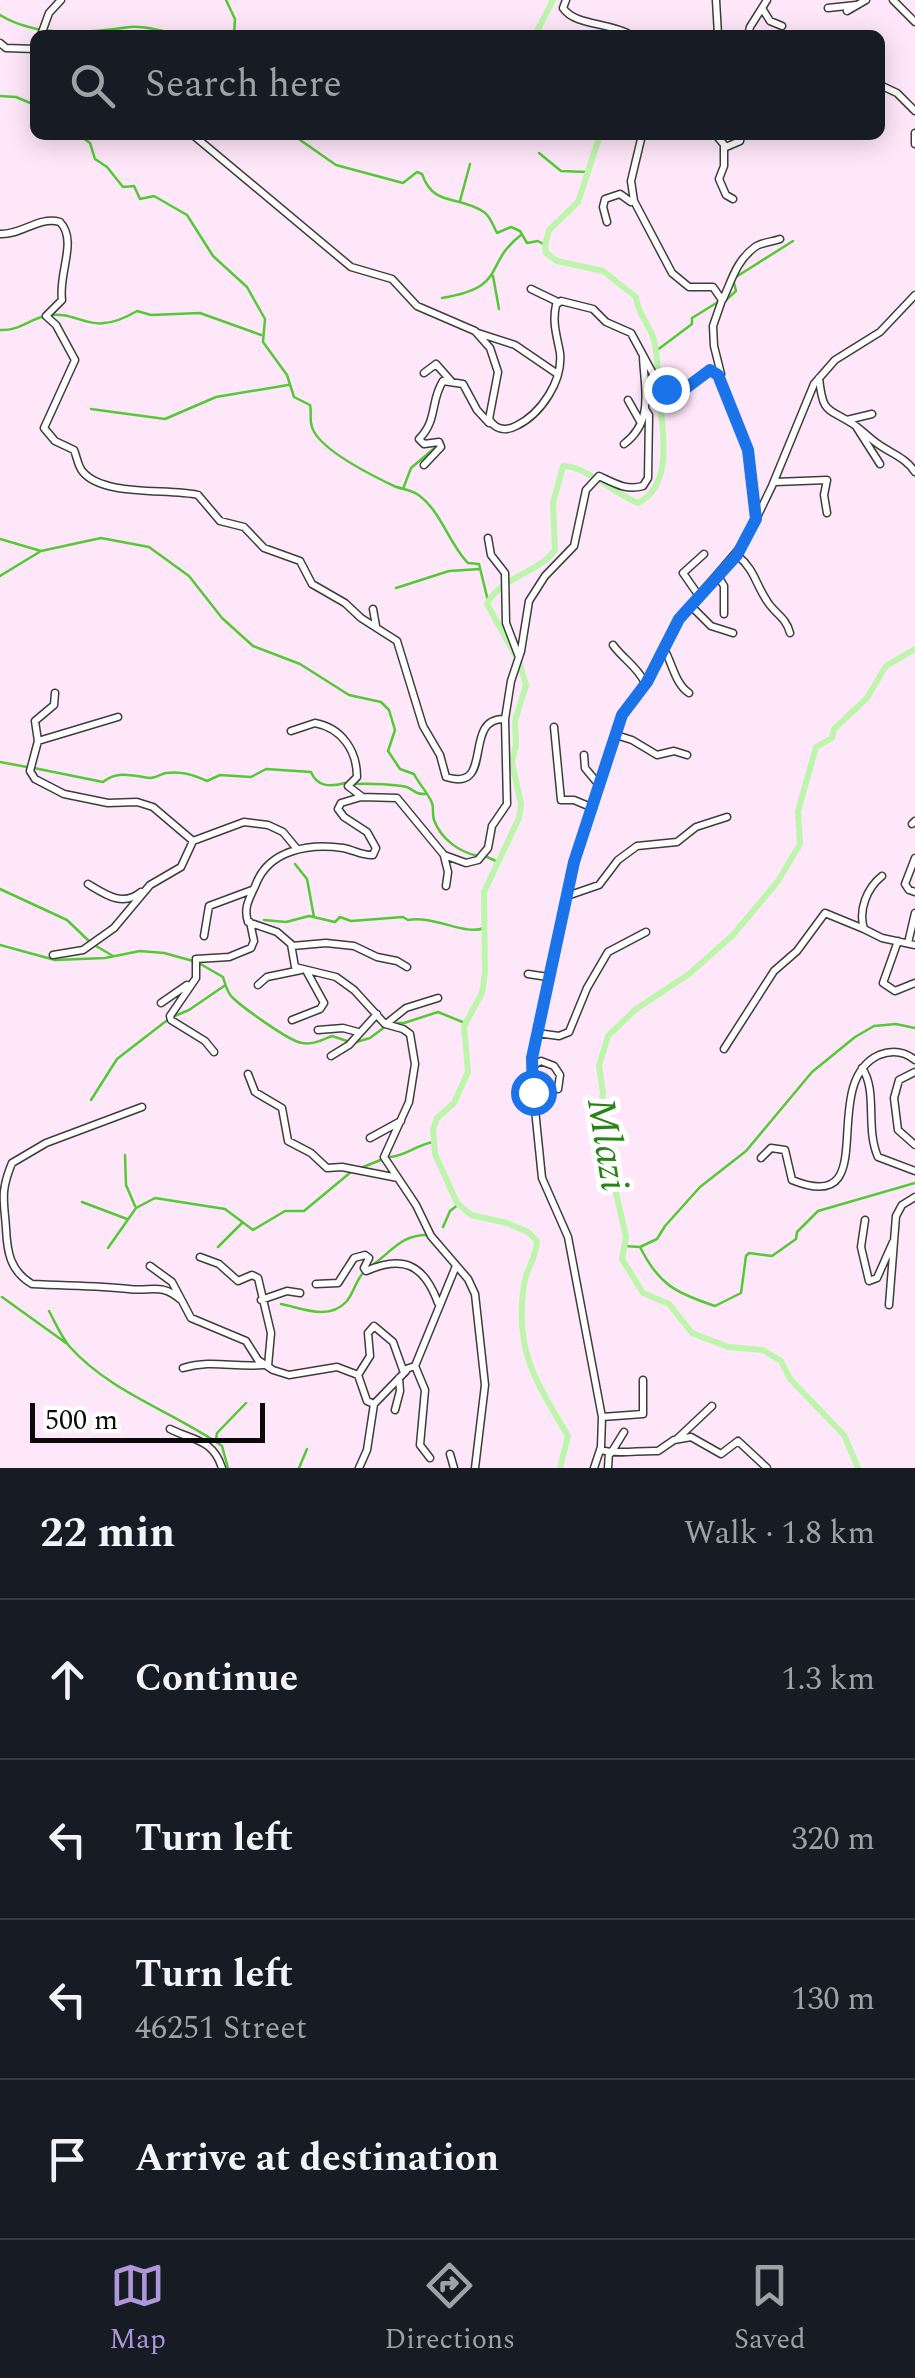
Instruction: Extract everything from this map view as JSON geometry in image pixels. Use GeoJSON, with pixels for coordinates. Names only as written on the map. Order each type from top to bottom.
{"type":"FeatureCollection","features":[{"type":"Feature","properties":{"kind":"street"},"geometry":{"type":"LineString","coordinates":[[43,30],[49,13],[61,0]]}},
{"type":"Feature","properties":{"kind":"street"},"geometry":{"type":"LineString","coordinates":[[566,0],[563,8],[572,18],[620,30]]}},
{"type":"Feature","properties":{"kind":"street"},"geometry":{"type":"LineString","coordinates":[[716,0],[718,30]]}},
{"type":"Feature","properties":{"kind":"street"},"geometry":{"type":"LineString","coordinates":[[828,8],[866,0]]}},
{"type":"Feature","properties":{"kind":"street"},"geometry":{"type":"LineString","coordinates":[[893,0],[915,22]]}},
{"type":"Feature","properties":{"kind":"street"},"geometry":{"type":"LineString","coordinates":[[764,4],[770,21],[782,26]]}},
{"type":"Feature","properties":{"kind":"street"},"geometry":{"type":"LineString","coordinates":[[751,30],[764,4]]}},
{"type":"Feature","properties":{"kind":"street"},"geometry":{"type":"LineString","coordinates":[[848,11],[856,4]]}},
{"type":"Feature","properties":{"kind":"street"},"geometry":{"type":"LineString","coordinates":[[0,43],[8,49],[30,49]]}},
{"type":"Feature","properties":{"kind":"street"},"geometry":{"type":"LineString","coordinates":[[885,88],[897,93],[915,112]]}},
{"type":"Feature","properties":{"kind":"street"},"geometry":{"type":"LineString","coordinates":[[915,133],[915,144]]}},
{"type":"Feature","properties":{"kind":"street"},"geometry":{"type":"LineString","coordinates":[[198,140],[353,268],[392,279],[417,306],[515,345],[556,373]]}},
{"type":"Feature","properties":{"kind":"street"},"geometry":{"type":"LineString","coordinates":[[641,140],[631,181],[636,206],[672,273],[687,286],[713,287],[722,300]]}},
{"type":"Feature","properties":{"kind":"street"},"geometry":{"type":"LineString","coordinates":[[720,140],[724,146],[724,166],[719,180],[726,195],[733,199]]}},
{"type":"Feature","properties":{"kind":"street"},"geometry":{"type":"LineString","coordinates":[[724,146],[737,144],[739,140]]}},
{"type":"Feature","properties":{"kind":"street"},"geometry":{"type":"LineString","coordinates":[[607,222],[602,204],[612,195],[620,194],[636,206]]}},
{"type":"Feature","properties":{"kind":"street"},"geometry":{"type":"LineString","coordinates":[[0,234],[19,232],[51,220],[60,222],[67,232],[62,300],[46,316],[56,325],[75,360],[44,428],[56,441],[74,450],[81,470],[93,479],[118,487],[194,493],[218,520],[244,527],[264,548],[301,562],[312,584],[397,642],[423,726],[440,755],[446,776],[460,779],[470,774],[484,729],[494,719],[504,720]]}},
{"type":"Feature","properties":{"kind":"street"},"geometry":{"type":"LineString","coordinates":[[725,395],[713,326],[722,300],[733,271],[744,258],[757,245],[780,239]]}},
{"type":"Feature","properties":{"kind":"street"},"geometry":{"type":"LineString","coordinates":[[531,288],[558,302],[596,310],[608,323],[631,333],[659,384],[672,392],[682,391],[712,370],[717,359]]}},
{"type":"Feature","properties":{"kind":"street"},"geometry":{"type":"LineString","coordinates":[[608,1468],[568,1236],[542,1178],[532,1066],[574,862],[626,708],[646,684],[674,626],[737,555],[774,483],[818,377],[843,355],[880,332],[915,296]]}},
{"type":"Feature","properties":{"kind":"street"},"geometry":{"type":"LineString","coordinates":[[424,465],[442,445],[424,444],[420,437],[431,426],[440,383],[463,384],[490,424],[506,429],[526,419],[553,389],[560,359],[554,332],[558,302]]}},
{"type":"Feature","properties":{"kind":"street"},"geometry":{"type":"LineString","coordinates":[[476,332],[490,348],[498,372],[490,424]]}},
{"type":"Feature","properties":{"kind":"street"},"geometry":{"type":"LineString","coordinates":[[624,444],[641,423],[646,409],[643,354]]}},
{"type":"Feature","properties":{"kind":"street"},"geometry":{"type":"LineString","coordinates":[[424,373],[436,364],[452,382]]}},
{"type":"Feature","properties":{"kind":"street"},"geometry":{"type":"LineString","coordinates":[[712,370],[718,375],[748,450],[756,519]]}},
{"type":"Feature","properties":{"kind":"street"},"geometry":{"type":"LineString","coordinates":[[818,377],[822,399],[833,415],[904,459],[915,472]]}},
{"type":"Feature","properties":{"kind":"street"},"geometry":{"type":"LineString","coordinates":[[628,400],[641,423]]}},
{"type":"Feature","properties":{"kind":"street"},"geometry":{"type":"LineString","coordinates":[[444,855],[466,864],[478,860],[488,846],[492,826],[506,808],[504,720],[528,600],[574,546],[586,490],[596,479],[601,476],[626,488],[643,486],[648,478],[646,409]]}},
{"type":"Feature","properties":{"kind":"street"},"geometry":{"type":"LineString","coordinates":[[845,420],[872,414]]}},
{"type":"Feature","properties":{"kind":"street"},"geometry":{"type":"LineString","coordinates":[[857,427],[880,464]]}},
{"type":"Feature","properties":{"kind":"street"},"geometry":{"type":"LineString","coordinates":[[774,483],[827,480],[827,513]]}},
{"type":"Feature","properties":{"kind":"street"},"geometry":{"type":"LineString","coordinates":[[488,538],[491,554],[505,574],[506,623],[519,658]]}},
{"type":"Feature","properties":{"kind":"street"},"geometry":{"type":"LineString","coordinates":[[699,596],[683,573],[704,554]]}},
{"type":"Feature","properties":{"kind":"street"},"geometry":{"type":"LineString","coordinates":[[737,555],[750,565],[767,603],[784,618],[790,633]]}},
{"type":"Feature","properties":{"kind":"street"},"geometry":{"type":"LineString","coordinates":[[718,576],[725,590],[724,614]]}},
{"type":"Feature","properties":{"kind":"street"},"geometry":{"type":"LineString","coordinates":[[690,606],[712,626],[733,633]]}},
{"type":"Feature","properties":{"kind":"street"},"geometry":{"type":"LineString","coordinates":[[374,608],[376,627]]}},
{"type":"Feature","properties":{"kind":"street"},"geometry":{"type":"LineString","coordinates":[[613,645],[639,669],[646,684]]}},
{"type":"Feature","properties":{"kind":"street"},"geometry":{"type":"LineString","coordinates":[[663,648],[681,687],[689,692]]}},
{"type":"Feature","properties":{"kind":"street"},"geometry":{"type":"LineString","coordinates":[[55,693],[54,705],[34,721],[38,741],[30,771],[40,782],[84,800],[142,803],[156,809],[193,841]]}},
{"type":"Feature","properties":{"kind":"street"},"geometry":{"type":"LineString","coordinates":[[38,741],[118,717]]}},
{"type":"Feature","properties":{"kind":"street"},"geometry":{"type":"LineString","coordinates":[[291,731],[316,723],[336,732],[355,753],[357,777],[348,786],[362,797]]}},
{"type":"Feature","properties":{"kind":"street"},"geometry":{"type":"LineString","coordinates":[[554,727],[561,800],[577,800],[593,808]]}},
{"type":"Feature","properties":{"kind":"street"},"geometry":{"type":"LineString","coordinates":[[616,735],[657,755],[674,751],[687,755]]}},
{"type":"Feature","properties":{"kind":"street"},"geometry":{"type":"LineString","coordinates":[[584,755],[585,768],[600,786]]}},
{"type":"Feature","properties":{"kind":"street"},"geometry":{"type":"LineString","coordinates":[[214,1052],[205,1041],[170,1018],[196,978],[195,962],[199,957],[230,956],[251,948],[254,941],[245,912],[264,867],[296,849],[335,847],[373,854],[376,848],[372,838],[338,809],[343,801],[388,796],[400,800],[444,855],[446,886]]}},
{"type":"Feature","properties":{"kind":"street"},"geometry":{"type":"LineString","coordinates":[[567,896],[599,885],[615,863],[637,846],[677,842],[696,828],[727,817]]}},
{"type":"Feature","properties":{"kind":"street"},"geometry":{"type":"LineString","coordinates":[[88,884],[118,899],[136,897],[181,868],[193,841],[244,822],[283,832],[296,849]]}},
{"type":"Feature","properties":{"kind":"street"},"geometry":{"type":"LineString","coordinates":[[915,858],[906,884],[915,892]]}},
{"type":"Feature","properties":{"kind":"street"},"geometry":{"type":"LineString","coordinates":[[864,930],[864,906],[873,884],[882,876]]}},
{"type":"Feature","properties":{"kind":"street"},"geometry":{"type":"LineString","coordinates":[[53,955],[73,954],[102,937],[123,920],[150,885]]}},
{"type":"Feature","properties":{"kind":"street"},"geometry":{"type":"LineString","coordinates":[[204,936],[209,906],[253,889]]}},
{"type":"Feature","properties":{"kind":"street"},"geometry":{"type":"LineString","coordinates":[[724,1049],[774,971],[796,951],[825,913],[911,944],[915,913]]}},
{"type":"Feature","properties":{"kind":"street"},"geometry":{"type":"LineString","coordinates":[[250,922],[276,932],[292,946],[293,966],[336,977],[386,1024],[408,1032],[414,1072],[403,1121],[390,1139],[384,1157],[400,1178],[431,1236],[468,1279],[475,1294],[484,1360],[484,1409],[476,1468]]}},
{"type":"Feature","properties":{"kind":"street"},"geometry":{"type":"LineString","coordinates":[[537,1032],[560,1036],[569,1032],[586,988],[606,956],[646,932]]}},
{"type":"Feature","properties":{"kind":"street"},"geometry":{"type":"LineString","coordinates":[[898,941],[883,983],[895,991],[915,984]]}},
{"type":"Feature","properties":{"kind":"street"},"geometry":{"type":"LineString","coordinates":[[292,946],[326,942],[354,946],[406,967]]}},
{"type":"Feature","properties":{"kind":"street"},"geometry":{"type":"LineString","coordinates":[[258,985],[266,976],[304,970]]}},
{"type":"Feature","properties":{"kind":"street"},"geometry":{"type":"LineString","coordinates":[[292,1020],[318,1010],[324,1003],[304,970]]}},
{"type":"Feature","properties":{"kind":"street"},"geometry":{"type":"LineString","coordinates":[[528,974],[548,977]]}},
{"type":"Feature","properties":{"kind":"street"},"geometry":{"type":"LineString","coordinates":[[162,1003],[196,978]]}},
{"type":"Feature","properties":{"kind":"street"},"geometry":{"type":"LineString","coordinates":[[386,1024],[406,1008],[438,998]]}},
{"type":"Feature","properties":{"kind":"street"},"geometry":{"type":"LineString","coordinates":[[331,1056],[350,1044],[376,1014]]}},
{"type":"Feature","properties":{"kind":"street"},"geometry":{"type":"LineString","coordinates":[[318,1030],[342,1028],[359,1032]]}},
{"type":"Feature","properties":{"kind":"street"},"geometry":{"type":"LineString","coordinates":[[761,1158],[771,1148],[785,1150],[790,1177],[822,1189],[846,1164],[850,1089],[862,1068],[889,1052],[905,1053],[915,1060]]}},
{"type":"Feature","properties":{"kind":"street"},"geometry":{"type":"LineString","coordinates":[[532,1066],[541,1061],[554,1066],[560,1075],[558,1089]]}},
{"type":"Feature","properties":{"kind":"street"},"geometry":{"type":"LineString","coordinates":[[862,1068],[870,1081],[869,1117],[878,1156],[915,1170]]}},
{"type":"Feature","properties":{"kind":"street"},"geometry":{"type":"LineString","coordinates":[[915,1072],[899,1080],[894,1098],[898,1130],[915,1145]]}},
{"type":"Feature","properties":{"kind":"street"},"geometry":{"type":"LineString","coordinates":[[248,1074],[255,1092],[282,1108],[288,1142],[311,1153],[323,1166],[400,1178]]}},
{"type":"Feature","properties":{"kind":"street"},"geometry":{"type":"LineString","coordinates":[[142,1107],[46,1143],[12,1164],[2,1193],[5,1244],[9,1260],[26,1281],[36,1285],[108,1284],[138,1290],[153,1286],[182,1301]]}},
{"type":"Feature","properties":{"kind":"street"},"geometry":{"type":"LineString","coordinates":[[370,1138],[403,1121]]}},
{"type":"Feature","properties":{"kind":"street"},"geometry":{"type":"LineString","coordinates":[[889,1305],[899,1209],[915,1197]]}},
{"type":"Feature","properties":{"kind":"street"},"geometry":{"type":"LineString","coordinates":[[865,1220],[861,1246],[869,1280],[877,1278],[894,1241]]}},
{"type":"Feature","properties":{"kind":"street"},"geometry":{"type":"LineString","coordinates":[[316,1284],[338,1283],[354,1258],[365,1255],[369,1258],[366,1272],[396,1261],[408,1266],[432,1286],[439,1304]]}},
{"type":"Feature","properties":{"kind":"street"},"geometry":{"type":"LineString","coordinates":[[200,1257],[219,1264],[238,1281],[255,1276],[259,1282],[271,1334],[266,1366]]}},
{"type":"Feature","properties":{"kind":"street"},"geometry":{"type":"LineString","coordinates":[[150,1266],[172,1282],[192,1318],[246,1341],[266,1366]]}},
{"type":"Feature","properties":{"kind":"street"},"geometry":{"type":"LineString","coordinates":[[359,1468],[367,1450],[374,1404],[415,1366],[456,1266]]}},
{"type":"Feature","properties":{"kind":"street"},"geometry":{"type":"LineString","coordinates":[[261,1300],[287,1291],[300,1294]]}},
{"type":"Feature","properties":{"kind":"street"},"geometry":{"type":"LineString","coordinates":[[358,1375],[370,1356],[368,1333],[374,1326],[394,1342],[400,1366],[406,1371]]}},
{"type":"Feature","properties":{"kind":"street"},"geometry":{"type":"LineString","coordinates":[[183,1368],[213,1361],[266,1366],[289,1374],[337,1367],[358,1375],[367,1400],[374,1404]]}},
{"type":"Feature","properties":{"kind":"street"},"geometry":{"type":"LineString","coordinates":[[415,1366],[424,1390],[420,1445],[430,1458]]}},
{"type":"Feature","properties":{"kind":"street"},"geometry":{"type":"LineString","coordinates":[[395,1410],[399,1378]]}},
{"type":"Feature","properties":{"kind":"street"},"geometry":{"type":"LineString","coordinates":[[602,1417],[643,1414],[642,1380]]}},
{"type":"Feature","properties":{"kind":"street"},"geometry":{"type":"LineString","coordinates":[[605,1452],[662,1450],[712,1406]]}},
{"type":"Feature","properties":{"kind":"street"},"geometry":{"type":"LineString","coordinates":[[170,1429],[205,1442],[216,1452],[222,1468]]}},
{"type":"Feature","properties":{"kind":"street"},"geometry":{"type":"LineString","coordinates":[[596,1468],[624,1432]]}},
{"type":"Feature","properties":{"kind":"street"},"geometry":{"type":"LineString","coordinates":[[677,1439],[696,1438],[718,1454],[741,1442],[767,1468]]}},
{"type":"Feature","properties":{"kind":"street"},"geometry":{"type":"LineString","coordinates":[[450,1454],[454,1468]]}},
{"type":"Feature","properties":{"kind":"waterway"},"geometry":{"type":"LineString","coordinates":[[226,0],[235,19],[234,30]]}},
{"type":"Feature","properties":{"kind":"waterway"},"geometry":{"type":"LineString","coordinates":[[538,30],[553,0]]}},
{"type":"Feature","properties":{"kind":"waterway"},"geometry":{"type":"LineString","coordinates":[[0,15],[47,30]]}},
{"type":"Feature","properties":{"kind":"waterway"},"geometry":{"type":"LineString","coordinates":[[102,30],[156,30]]}},
{"type":"Feature","properties":{"kind":"waterway"},"geometry":{"type":"LineString","coordinates":[[0,96],[30,103]]}},
{"type":"Feature","properties":{"kind":"waterway"},"geometry":{"type":"LineString","coordinates":[[86,140],[95,159],[123,187],[134,186],[140,199],[154,196],[187,215],[213,256],[247,287],[265,319],[263,342],[287,375],[294,397],[310,405],[311,424],[317,436],[348,461],[425,501],[461,555],[468,563],[479,564],[488,601]]}},
{"type":"Feature","properties":{"kind":"waterway"},"geometry":{"type":"LineString","coordinates":[[300,140],[336,165],[403,183],[417,172],[422,174],[433,192],[484,212],[497,233],[511,227],[520,231],[527,243],[538,241],[545,245]]}},
{"type":"Feature","properties":{"kind":"waterway"},"geometry":{"type":"LineString","coordinates":[[518,660],[487,604],[501,588],[555,550],[553,503],[563,466],[580,470],[638,503],[649,495],[661,472],[664,443],[656,348],[636,297],[603,271],[557,261],[546,253],[549,230],[578,202],[598,140]]}},
{"type":"Feature","properties":{"kind":"waterway"},"geometry":{"type":"LineString","coordinates":[[539,153],[561,171],[587,172]]}},
{"type":"Feature","properties":{"kind":"waterway"},"geometry":{"type":"LineString","coordinates":[[460,201],[470,164]]}},
{"type":"Feature","properties":{"kind":"waterway"},"geometry":{"type":"LineString","coordinates":[[442,298],[477,288],[486,281],[521,235]]}},
{"type":"Feature","properties":{"kind":"waterway"},"geometry":{"type":"LineString","coordinates":[[736,277],[793,241]]}},
{"type":"Feature","properties":{"kind":"waterway"},"geometry":{"type":"LineString","coordinates":[[493,276],[499,309]]}},
{"type":"Feature","properties":{"kind":"waterway"},"geometry":{"type":"LineString","coordinates":[[726,300],[736,291],[734,283]]}},
{"type":"Feature","properties":{"kind":"waterway"},"geometry":{"type":"LineString","coordinates":[[656,351],[692,324],[692,318],[718,302]]}},
{"type":"Feature","properties":{"kind":"waterway"},"geometry":{"type":"LineString","coordinates":[[0,330],[57,315],[107,323],[137,311],[151,315],[200,313],[261,335]]}},
{"type":"Feature","properties":{"kind":"waterway"},"geometry":{"type":"LineString","coordinates":[[91,409],[165,419],[216,397],[288,385]]}},
{"type":"Feature","properties":{"kind":"waterway"},"geometry":{"type":"LineString","coordinates":[[403,489],[411,468],[437,446]]}},
{"type":"Feature","properties":{"kind":"waterway"},"geometry":{"type":"LineString","coordinates":[[0,539],[41,551],[101,538],[149,547],[189,576],[222,618],[253,646],[300,664],[349,695],[381,702],[389,710],[395,730],[388,751],[400,769],[414,774],[433,805],[434,820],[446,839],[478,856]]}},
{"type":"Feature","properties":{"kind":"waterway"},"geometry":{"type":"LineString","coordinates":[[0,576],[41,551]]}},
{"type":"Feature","properties":{"kind":"waterway"},"geometry":{"type":"LineString","coordinates":[[396,588],[449,571],[480,569]]}},
{"type":"Feature","properties":{"kind":"waterway","name":"Mlazi"},"geometry":{"type":"LineString","coordinates":[[858,1468],[844,1435],[790,1379],[781,1361],[763,1350],[728,1347],[692,1333],[669,1304],[643,1293],[622,1259],[626,1237],[599,1117],[603,1093],[599,1066],[608,1036],[636,1009],[689,974],[733,935],[778,881],[800,844],[798,811],[816,747],[832,738],[834,729],[867,698],[886,666],[915,649]]}},
{"type":"Feature","properties":{"kind":"waterway"},"geometry":{"type":"LineString","coordinates":[[519,661],[526,685],[515,721],[512,762],[521,804],[519,818],[484,892],[485,973],[482,993],[464,1026],[468,1072],[454,1103],[437,1118],[433,1129],[435,1154],[457,1203],[471,1215],[507,1223],[528,1232],[537,1241],[524,1284],[522,1328],[537,1382],[568,1436],[560,1468]]}},
{"type":"Feature","properties":{"kind":"waterway"},"geometry":{"type":"LineString","coordinates":[[0,762],[27,767]]}},
{"type":"Feature","properties":{"kind":"waterway"},"geometry":{"type":"LineString","coordinates":[[34,768],[103,782],[120,775],[150,778],[166,773],[188,774],[207,781],[220,775],[251,777],[266,769],[311,772],[325,785],[345,783]]}},
{"type":"Feature","properties":{"kind":"waterway"},"geometry":{"type":"LineString","coordinates":[[353,784],[402,786],[425,794]]}},
{"type":"Feature","properties":{"kind":"waterway"},"geometry":{"type":"LineString","coordinates":[[485,856],[498,862]]}},
{"type":"Feature","properties":{"kind":"waterway"},"geometry":{"type":"LineString","coordinates":[[295,864],[307,879],[314,917]]}},
{"type":"Feature","properties":{"kind":"waterway"},"geometry":{"type":"LineString","coordinates":[[0,889],[67,920],[91,943],[113,956]]}},
{"type":"Feature","properties":{"kind":"waterway"},"geometry":{"type":"LineString","coordinates":[[264,920],[286,922],[309,916],[335,922],[340,917],[351,921],[403,917],[468,929],[484,928]]}},
{"type":"Feature","properties":{"kind":"waterway"},"geometry":{"type":"LineString","coordinates":[[0,945],[55,960],[105,958],[140,951],[197,962],[223,977],[233,998],[254,1015],[295,1041],[317,1042],[332,1036],[350,1042]]}},
{"type":"Feature","properties":{"kind":"waterway"},"geometry":{"type":"LineString","coordinates":[[91,1100],[117,1059],[170,1018],[224,986]]}},
{"type":"Feature","properties":{"kind":"waterway"},"geometry":{"type":"LineString","coordinates":[[391,1023],[438,1012],[465,1023]]}},
{"type":"Feature","properties":{"kind":"waterway"},"geometry":{"type":"LineString","coordinates":[[624,1246],[640,1247],[657,1239],[700,1187],[746,1151],[812,1072],[855,1037],[874,1026],[896,1024],[915,1028]]}},
{"type":"Feature","properties":{"kind":"waterway"},"geometry":{"type":"LineString","coordinates":[[353,1043],[370,1038],[386,1026]]}},
{"type":"Feature","properties":{"kind":"waterway"},"geometry":{"type":"LineString","coordinates":[[389,1157],[434,1142]]}},
{"type":"Feature","properties":{"kind":"waterway"},"geometry":{"type":"LineString","coordinates":[[125,1155],[126,1185],[135,1206]]}},
{"type":"Feature","properties":{"kind":"waterway"},"geometry":{"type":"LineString","coordinates":[[358,1169],[383,1159]]}},
{"type":"Feature","properties":{"kind":"waterway"},"geometry":{"type":"LineString","coordinates":[[108,1248],[136,1208],[155,1198],[225,1209],[253,1230],[285,1211],[304,1211],[351,1172]]}},
{"type":"Feature","properties":{"kind":"waterway"},"geometry":{"type":"LineString","coordinates":[[640,1247],[670,1286],[715,1306],[741,1293],[749,1253],[772,1256],[796,1239],[797,1232],[818,1211],[915,1183]]}},
{"type":"Feature","properties":{"kind":"waterway"},"geometry":{"type":"LineString","coordinates":[[82,1202],[127,1219]]}},
{"type":"Feature","properties":{"kind":"waterway"},"geometry":{"type":"LineString","coordinates":[[443,1227],[450,1211],[459,1204]]}},
{"type":"Feature","properties":{"kind":"waterway"},"geometry":{"type":"LineString","coordinates":[[218,1247],[242,1223]]}},
{"type":"Feature","properties":{"kind":"waterway"},"geometry":{"type":"LineString","coordinates":[[371,1266],[403,1241],[427,1235]]}},
{"type":"Feature","properties":{"kind":"waterway"},"geometry":{"type":"LineString","coordinates":[[281,1304],[315,1312],[339,1308],[363,1273]]}},
{"type":"Feature","properties":{"kind":"waterway"},"geometry":{"type":"LineString","coordinates":[[2,1297],[66,1343]]}},
{"type":"Feature","properties":{"kind":"waterway"},"geometry":{"type":"LineString","coordinates":[[49,1311],[66,1342],[86,1362],[123,1389],[222,1446],[228,1468]]}},
{"type":"Feature","properties":{"kind":"waterway"},"geometry":{"type":"LineString","coordinates":[[216,1439],[217,1433],[246,1403]]}},
{"type":"Feature","properties":{"kind":"waterway"},"geometry":{"type":"LineString","coordinates":[[299,1468],[307,1449]]}},
{"type":"Feature","properties":{"kind":"route"},"geometry":{"type":"LineString","coordinates":[[533,1092],[532,1058],[574,862],[622,715],[653,672],[679,619],[737,555],[756,519],[748,450],[716,372],[710,370],[682,391],[666,389]]}}]}
